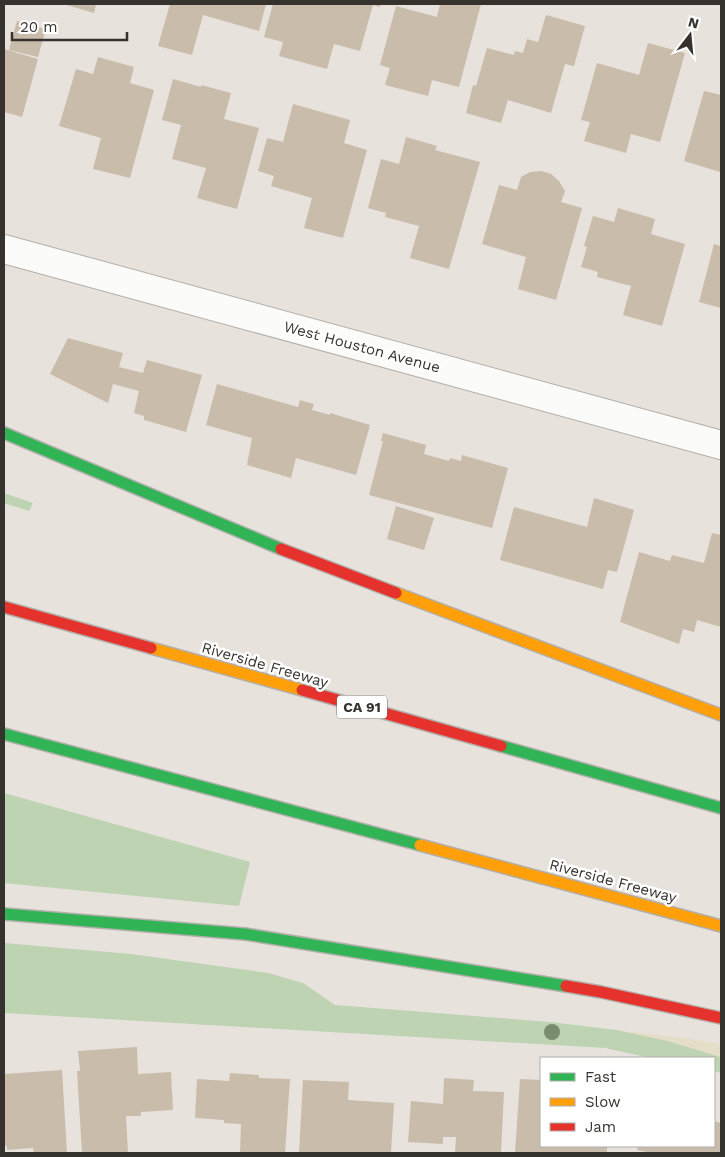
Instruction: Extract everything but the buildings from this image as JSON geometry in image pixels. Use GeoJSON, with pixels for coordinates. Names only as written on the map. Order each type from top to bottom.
{"type":"FeatureCollection","features":[{"type":"Feature","properties":{"kind":"highway"},"geometry":{"type":"LineString","coordinates":[[4,433],[296,555],[721,715]]}},
{"type":"Feature","properties":{"kind":"highway","name":"Riverside Freeway"},"geometry":{"type":"LineString","coordinates":[[4,607],[721,808]]}},
{"type":"Feature","properties":{"kind":"highway","name":"Riverside Freeway"},"geometry":{"type":"LineString","coordinates":[[4,734],[721,926]]}},
{"type":"Feature","properties":{"kind":"highway"},"geometry":{"type":"LineString","coordinates":[[4,914],[245,934],[601,992],[721,1018]]}},
{"type":"Feature","properties":{"kind":"street","name":"West Houston Avenue"},"geometry":{"type":"LineString","coordinates":[[4,249],[721,445]]}},
{"type":"Feature","properties":{"kind":"green space"},"geometry":{"type":"Polygon","coordinates":[[[4,493],[33,503],[29,511],[4,503],[4,493]]]}},
{"type":"Feature","properties":{"kind":"green space"},"geometry":{"type":"Polygon","coordinates":[[[4,793],[250,862],[239,906],[4,883],[4,793]]]}},
{"type":"Feature","properties":{"kind":"green space"},"geometry":{"type":"Polygon","coordinates":[[[4,943],[131,954],[268,973],[303,983],[335,1005],[550,1022],[617,1030],[669,1041],[721,1057],[721,1073],[715,1071],[715,1057],[646,1057],[605,1048],[4,1013],[4,943]]]}},
{"type":"Feature","properties":{"kind":"sand"},"geometry":{"type":"Polygon","coordinates":[[[617,1030],[721,1044],[721,1057],[668,1041],[617,1030]]]}},
{"type":"Feature","properties":{"kind":"traffic: fast"},"geometry":{"type":"LineString","coordinates":[[4,433],[281,549]]}},
{"type":"Feature","properties":{"kind":"traffic: fast"},"geometry":{"type":"LineString","coordinates":[[4,734],[420,845]]}},
{"type":"Feature","properties":{"kind":"traffic: fast"},"geometry":{"type":"LineString","coordinates":[[501,746],[721,808]]}},
{"type":"Feature","properties":{"kind":"traffic: fast"},"geometry":{"type":"LineString","coordinates":[[4,914],[245,934],[566,986]]}},
{"type":"Feature","properties":{"kind":"traffic: slow"},"geometry":{"type":"LineString","coordinates":[[396,593],[721,715]]}},
{"type":"Feature","properties":{"kind":"traffic: slow"},"geometry":{"type":"LineString","coordinates":[[151,648],[302,690]]}},
{"type":"Feature","properties":{"kind":"traffic: slow"},"geometry":{"type":"LineString","coordinates":[[420,845],[721,926]]}},
{"type":"Feature","properties":{"kind":"traffic: jam"},"geometry":{"type":"LineString","coordinates":[[281,549],[396,593]]}},
{"type":"Feature","properties":{"kind":"traffic: jam"},"geometry":{"type":"LineString","coordinates":[[4,607],[151,648]]}},
{"type":"Feature","properties":{"kind":"traffic: jam"},"geometry":{"type":"LineString","coordinates":[[302,690],[501,746]]}},
{"type":"Feature","properties":{"kind":"traffic: jam"},"geometry":{"type":"LineString","coordinates":[[566,986],[721,1018]]}}]}
